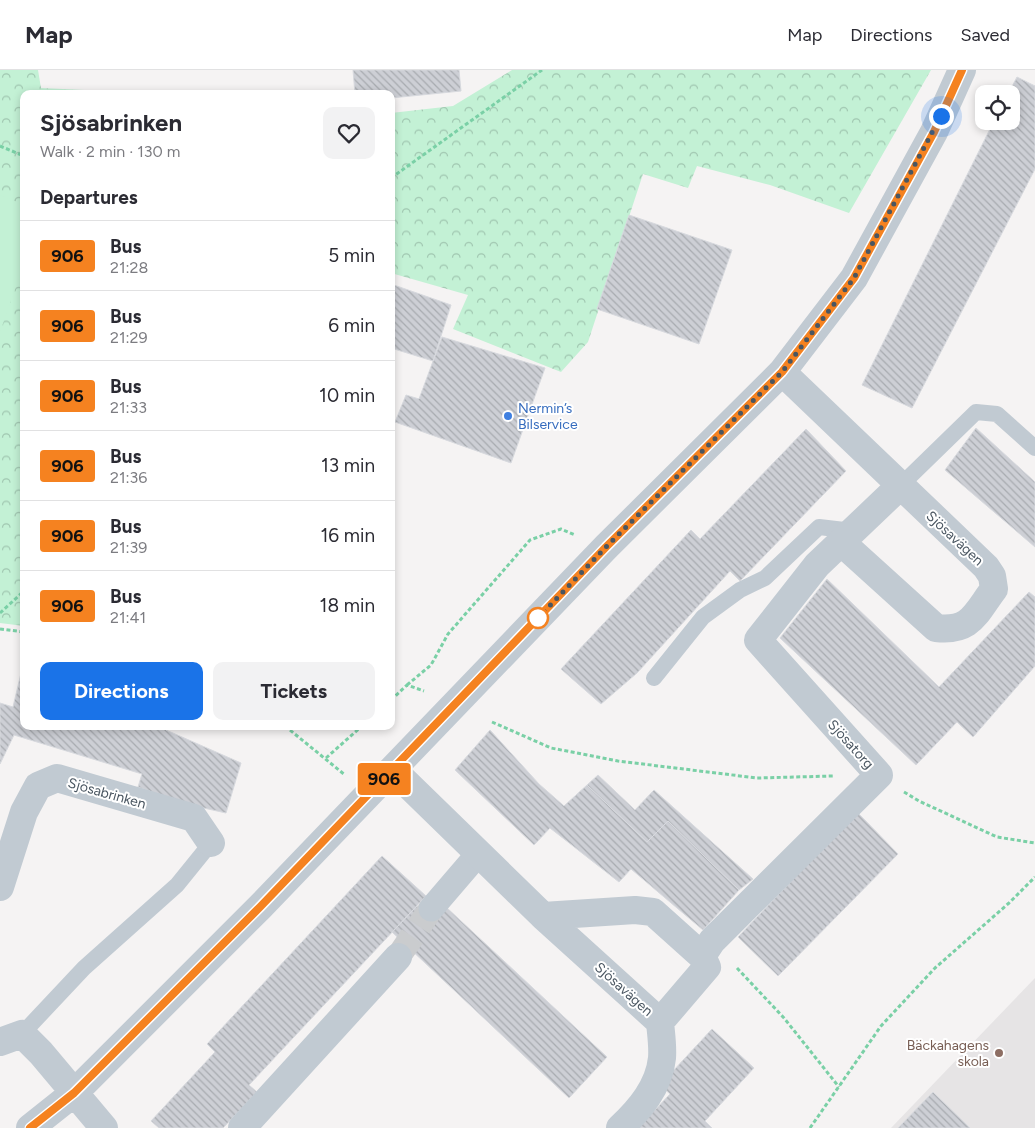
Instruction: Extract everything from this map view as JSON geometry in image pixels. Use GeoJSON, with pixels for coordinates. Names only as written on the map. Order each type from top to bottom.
{"type":"FeatureCollection","features":[{"type":"Feature","properties":{"kind":"street"},"geometry":{"type":"LineString","coordinates":[[30,1128],[74,1093],[260,907],[606,547],[782,372],[854,278],[934,132],[962,70]]}},
{"type":"Feature","properties":{"kind":"street","name":"Sjösavägen"},"geometry":{"type":"LineString","coordinates":[[782,372],[986,567],[992,576],[994,589],[967,624],[952,630],[936,628],[847,537]]}},
{"type":"Feature","properties":{"kind":"street","name":"Sjösatorg"},"geometry":{"type":"LineString","coordinates":[[707,948],[879,775],[758,640],[817,565],[900,486]]}},
{"type":"Feature","properties":{"kind":"street","name":"Sjösavägen"},"geometry":{"type":"LineString","coordinates":[[393,770],[543,916],[660,1022],[662,1059],[651,1092],[638,1111],[620,1128]]}},
{"type":"Feature","properties":{"kind":"street","name":"Sjösabrinken"},"geometry":{"type":"LineString","coordinates":[[0,887],[24,812],[38,786],[57,778],[194,818],[211,843]]}},
{"type":"Feature","properties":{"kind":"street"},"geometry":{"type":"LineString","coordinates":[[432,909],[479,853]]}},
{"type":"Feature","properties":{"kind":"street"},"geometry":{"type":"LineString","coordinates":[[543,916],[635,910],[653,912],[707,948],[707,967],[660,1022]]}},
{"type":"Feature","properties":{"kind":"street"},"geometry":{"type":"LineString","coordinates":[[242,1128],[398,957]]}},
{"type":"Feature","properties":{"kind":"street"},"geometry":{"type":"LineString","coordinates":[[11,1038],[74,1093],[104,1128]]}},
{"type":"Feature","properties":{"kind":"lane"},"geometry":{"type":"LineString","coordinates":[[900,486],[976,412],[997,414],[1035,448]]}},
{"type":"Feature","properties":{"kind":"lane"},"geometry":{"type":"LineString","coordinates":[[654,678],[703,617],[740,590],[765,578],[819,527],[847,537]]}},
{"type":"Feature","properties":{"kind":"lane"},"geometry":{"type":"LineString","coordinates":[[11,1038],[84,968],[177,885],[211,843]]}},
{"type":"Feature","properties":{"kind":"path"},"geometry":{"type":"LineString","coordinates":[[395,175],[542,70]]}},
{"type":"Feature","properties":{"kind":"path"},"geometry":{"type":"LineString","coordinates":[[0,146],[20,154]]}},
{"type":"Feature","properties":{"kind":"path"},"geometry":{"type":"LineString","coordinates":[[395,696],[431,666],[448,634],[530,540],[561,529],[606,547]]}},
{"type":"Feature","properties":{"kind":"path"},"geometry":{"type":"LineString","coordinates":[[0,613],[20,595]]}},
{"type":"Feature","properties":{"kind":"path"},"geometry":{"type":"LineString","coordinates":[[0,628],[20,631]]}},
{"type":"Feature","properties":{"kind":"path"},"geometry":{"type":"LineString","coordinates":[[407,685],[430,693]]}},
{"type":"Feature","properties":{"kind":"path"},"geometry":{"type":"LineString","coordinates":[[492,722],[551,748],[618,761],[756,778],[879,775],[919,801],[997,837],[1035,843]]}},
{"type":"Feature","properties":{"kind":"path"},"geometry":{"type":"LineString","coordinates":[[290,730],[326,758],[367,796]]}},
{"type":"Feature","properties":{"kind":"path"},"geometry":{"type":"LineString","coordinates":[[326,758],[358,730]]}},
{"type":"Feature","properties":{"kind":"path"},"geometry":{"type":"LineString","coordinates":[[810,1128],[881,1026],[935,968],[1009,903],[1035,877]]}},
{"type":"Feature","properties":{"kind":"path"},"geometry":{"type":"LineString","coordinates":[[707,948],[784,1018],[839,1087]]}},
{"type":"Feature","properties":{"kind":"shaded area","name":"Bäckahagens skola"},"geometry":{"type":"Polygon","coordinates":[[[1035,978],[1035,1128],[891,1128],[1035,978]]]}},
{"type":"Feature","properties":{"kind":"green space"},"geometry":{"type":"Polygon","coordinates":[[[0,70],[38,70],[41,88],[84,90],[20,90],[20,626],[0,623],[0,70]]]}},
{"type":"Feature","properties":{"kind":"green space"},"geometry":{"type":"Polygon","coordinates":[[[512,70],[931,70],[849,213],[770,185],[697,166],[688,188],[643,174],[588,342],[561,372],[453,329],[468,295],[395,274],[395,113],[453,106],[512,70]]]}},
{"type":"Feature","properties":{"kind":"green space"},"geometry":{"type":"Polygon","coordinates":[[[0,195],[20,203],[20,275],[0,332],[0,195]]]}},
{"type":"Feature","properties":{"kind":"building"},"geometry":{"type":"Polygon","coordinates":[[[353,70],[459,70],[461,91],[395,98],[395,90],[355,90],[353,70]]]}},
{"type":"Feature","properties":{"kind":"building"},"geometry":{"type":"Polygon","coordinates":[[[1017,77],[1035,86],[1035,169],[912,408],[862,385],[990,130],[1020,130],[1020,85],[1013,85],[1017,77]]]}},
{"type":"Feature","properties":{"kind":"building"},"geometry":{"type":"Polygon","coordinates":[[[629,215],[732,250],[699,344],[597,309],[629,215]]]}},
{"type":"Feature","properties":{"kind":"building"},"geometry":{"type":"Polygon","coordinates":[[[395,285],[451,305],[433,361],[395,349],[395,285]]]}},
{"type":"Feature","properties":{"kind":"building"},"geometry":{"type":"Polygon","coordinates":[[[442,337],[545,368],[511,463],[395,422],[406,395],[419,399],[442,337]]]}},
{"type":"Feature","properties":{"kind":"building"},"geometry":{"type":"Polygon","coordinates":[[[976,428],[1035,482],[1035,547],[945,470],[976,428]]]}},
{"type":"Feature","properties":{"kind":"building"},"geometry":{"type":"Polygon","coordinates":[[[806,429],[846,471],[740,581],[730,571],[637,673],[601,704],[561,669],[691,530],[700,539],[806,429]]]}},
{"type":"Feature","properties":{"kind":"building"},"geometry":{"type":"Polygon","coordinates":[[[827,579],[939,687],[1029,592],[1035,597],[1035,666],[973,737],[957,722],[916,765],[780,638],[827,579]]]}},
{"type":"Feature","properties":{"kind":"building"},"geometry":{"type":"Polygon","coordinates":[[[20,677],[20,730],[166,730],[241,763],[226,813],[186,804],[138,787],[142,774],[14,735],[0,764],[0,703],[13,707],[20,677]]]}},
{"type":"Feature","properties":{"kind":"building"},"geometry":{"type":"Polygon","coordinates":[[[490,730],[539,784],[564,806],[587,785],[647,842],[668,821],[739,890],[703,930],[631,869],[619,882],[550,828],[534,845],[455,770],[490,730]]]}},
{"type":"Feature","properties":{"kind":"building"},"geometry":{"type":"Polygon","coordinates":[[[598,775],[635,810],[654,790],[753,879],[739,890],[668,821],[647,842],[587,785],[598,775]]]}},
{"type":"Feature","properties":{"kind":"building"},"geometry":{"type":"Polygon","coordinates":[[[857,812],[898,854],[778,976],[738,937],[857,812]]]}},
{"type":"Feature","properties":{"kind":"building"},"geometry":{"type":"Polygon","coordinates":[[[382,856],[426,896],[249,1085],[257,1092],[223,1128],[159,1128],[151,1121],[215,1052],[207,1044],[382,856]]]}},
{"type":"Feature","properties":{"kind":"building"},"geometry":{"type":"Polygon","coordinates":[[[417,906],[434,921],[446,907],[607,1057],[569,1098],[392,932],[417,906]]]}},
{"type":"Feature","properties":{"kind":"building"},"geometry":{"type":"Polygon","coordinates":[[[712,1029],[754,1068],[705,1121],[712,1128],[638,1128],[670,1094],[660,1085],[712,1029]]]}},
{"type":"Feature","properties":{"kind":"building"},"geometry":{"type":"Polygon","coordinates":[[[933,1092],[970,1128],[898,1128],[933,1092]]]}},
{"type":"Feature","properties":{"kind":"tunnel"},"geometry":{"type":"LineString","coordinates":[[398,957],[431,909]]}},
{"type":"Feature","properties":{"kind":"bus line","name":"906"},"geometry":{"type":"LineString","coordinates":[[30,1128],[74,1093],[260,907],[606,547],[782,372],[854,278],[934,132],[962,70]]}},
{"type":"Feature","properties":{"kind":"place","name":"Nermin’s Bilservice"},"geometry":{"type":"Point","coordinates":[508,416]}},
{"type":"Feature","properties":{"kind":"place","name":"Bäckahagens skola"},"geometry":{"type":"Point","coordinates":[999,1053]}},
{"type":"Feature","properties":{"kind":"route"},"geometry":{"type":"LineString","coordinates":[[538,618],[606,547],[782,372],[854,278],[941,116]]}}]}
